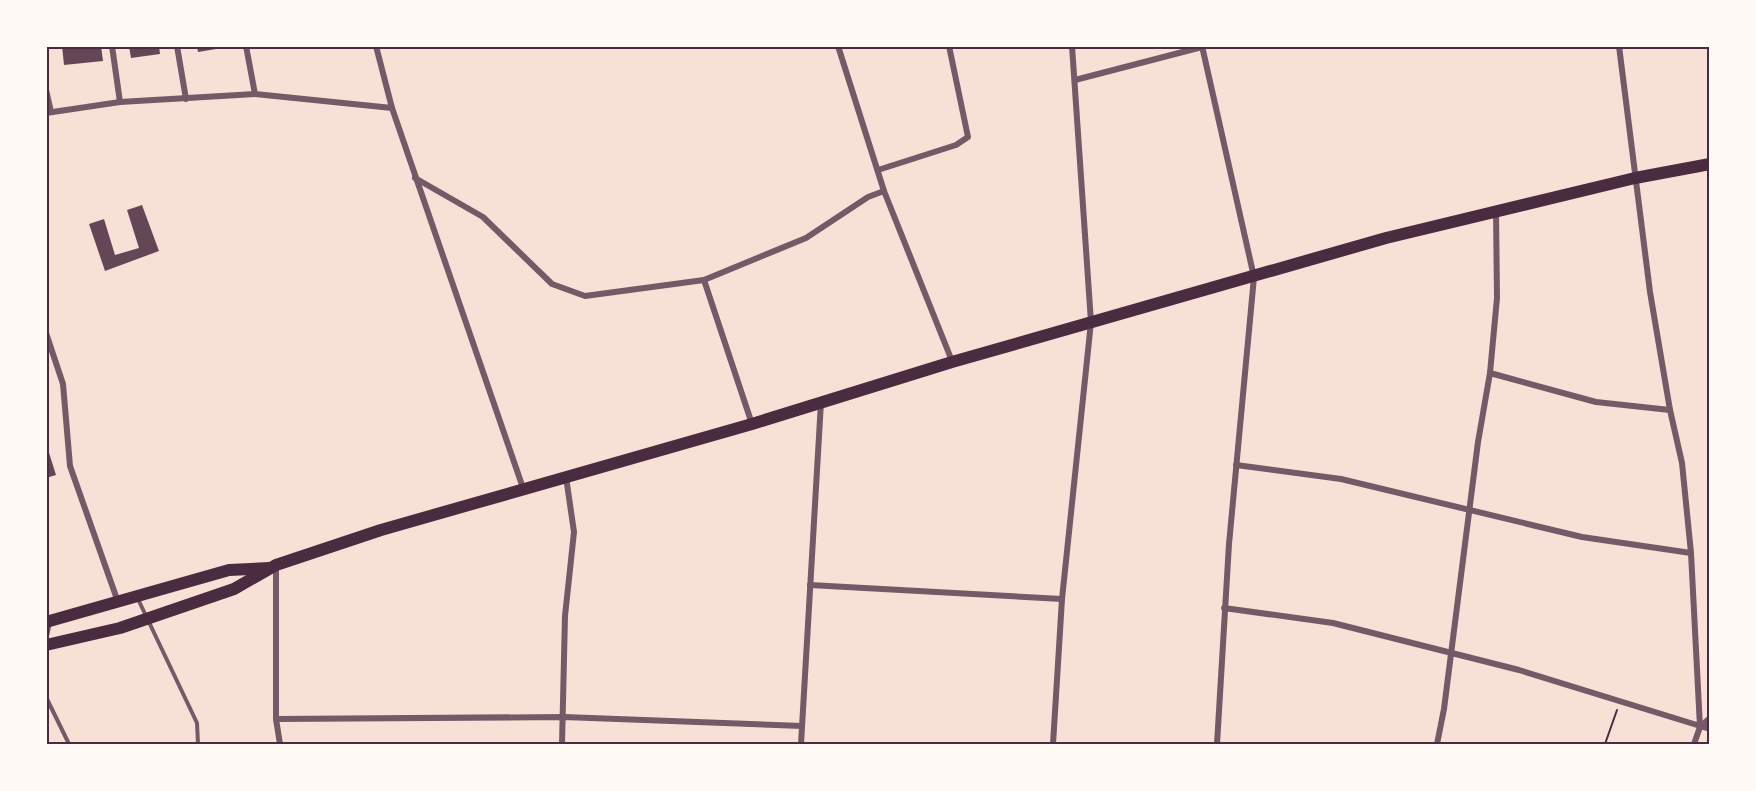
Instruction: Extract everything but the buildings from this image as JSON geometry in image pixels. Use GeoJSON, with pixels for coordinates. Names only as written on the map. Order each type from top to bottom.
{"type":"FeatureCollection","features":[{"type":"Feature","properties":{"kind":"main road"},"geometry":{"type":"LineString","coordinates":[[48,622],[229,570],[273,566],[523,488],[752,424],[952,362],[1376,241],[1635,178],[1710,164]]}},
{"type":"Feature","properties":{"kind":"main road"},"geometry":{"type":"LineString","coordinates":[[46,645],[147,618],[234,590],[273,566]]}},
{"type":"Feature","properties":{"kind":"street"},"geometry":{"type":"LineString","coordinates":[[112,46],[120,102]]}},
{"type":"Feature","properties":{"kind":"street"},"geometry":{"type":"LineString","coordinates":[[177,46],[186,99]]}},
{"type":"Feature","properties":{"kind":"street"},"geometry":{"type":"LineString","coordinates":[[246,46],[255,94]]}},
{"type":"Feature","properties":{"kind":"street"},"geometry":{"type":"LineString","coordinates":[[376,46],[392,108],[415,178],[523,488]]}},
{"type":"Feature","properties":{"kind":"street"},"geometry":{"type":"LineString","coordinates":[[838,46],[884,191],[952,362]]}},
{"type":"Feature","properties":{"kind":"street"},"geometry":{"type":"LineString","coordinates":[[878,170],[956,145],[968,137],[949,46]]}},
{"type":"Feature","properties":{"kind":"street"},"geometry":{"type":"LineString","coordinates":[[1053,744],[1062,599],[1091,322],[1072,46]]}},
{"type":"Feature","properties":{"kind":"street"},"geometry":{"type":"LineString","coordinates":[[1619,46],[1635,178],[1670,410],[1682,463],[1691,553],[1700,727],[1694,744]]}},
{"type":"Feature","properties":{"kind":"street"},"geometry":{"type":"LineString","coordinates":[[1076,80],[1202,47],[1254,277],[1224,608],[1217,744]]}},
{"type":"Feature","properties":{"kind":"street"},"geometry":{"type":"LineString","coordinates":[[46,90],[49,113],[120,102],[255,94],[392,108]]}},
{"type":"Feature","properties":{"kind":"street"},"geometry":{"type":"LineString","coordinates":[[415,178],[483,217],[552,284],[585,296],[704,280],[806,238],[868,197],[884,191]]}},
{"type":"Feature","properties":{"kind":"street"},"geometry":{"type":"LineString","coordinates":[[1437,744],[1452,652],[1469,511],[1490,373],[1497,298],[1496,211]]}},
{"type":"Feature","properties":{"kind":"street"},"geometry":{"type":"LineString","coordinates":[[704,280],[752,424]]}},
{"type":"Feature","properties":{"kind":"street"},"geometry":{"type":"LineString","coordinates":[[46,333],[63,384],[70,466],[118,602]]}},
{"type":"Feature","properties":{"kind":"street"},"geometry":{"type":"LineString","coordinates":[[1490,373],[1596,402],[1670,410]]}},
{"type":"Feature","properties":{"kind":"street"},"geometry":{"type":"LineString","coordinates":[[801,744],[821,401]]}},
{"type":"Feature","properties":{"kind":"street"},"geometry":{"type":"LineString","coordinates":[[1236,465],[1341,479],[1582,537],[1691,553]]}},
{"type":"Feature","properties":{"kind":"street"},"geometry":{"type":"LineString","coordinates":[[562,744],[565,616],[573,532],[566,477]]}},
{"type":"Feature","properties":{"kind":"street"},"geometry":{"type":"LineString","coordinates":[[273,566],[276,719],[280,744]]}},
{"type":"Feature","properties":{"kind":"street"},"geometry":{"type":"LineString","coordinates":[[810,585],[1062,599]]}},
{"type":"Feature","properties":{"kind":"street"},"geometry":{"type":"LineString","coordinates":[[1224,608],[1334,623],[1452,652],[1710,729]]}},
{"type":"Feature","properties":{"kind":"street"},"geometry":{"type":"LineString","coordinates":[[276,719],[564,717],[802,726]]}},
{"type":"Feature","properties":{"kind":"street"},"geometry":{"type":"LineString","coordinates":[[1700,727],[1710,718]]}},
{"type":"Feature","properties":{"kind":"lane"},"geometry":{"type":"LineString","coordinates":[[136,596],[197,723],[198,744]]}},
{"type":"Feature","properties":{"kind":"lane"},"geometry":{"type":"LineString","coordinates":[[46,640],[48,622]]}},
{"type":"Feature","properties":{"kind":"lane"},"geometry":{"type":"LineString","coordinates":[[46,697],[69,744]]}},
{"type":"Feature","properties":{"kind":"path"},"geometry":{"type":"LineString","coordinates":[[1605,744],[1620,702]]}}]}
